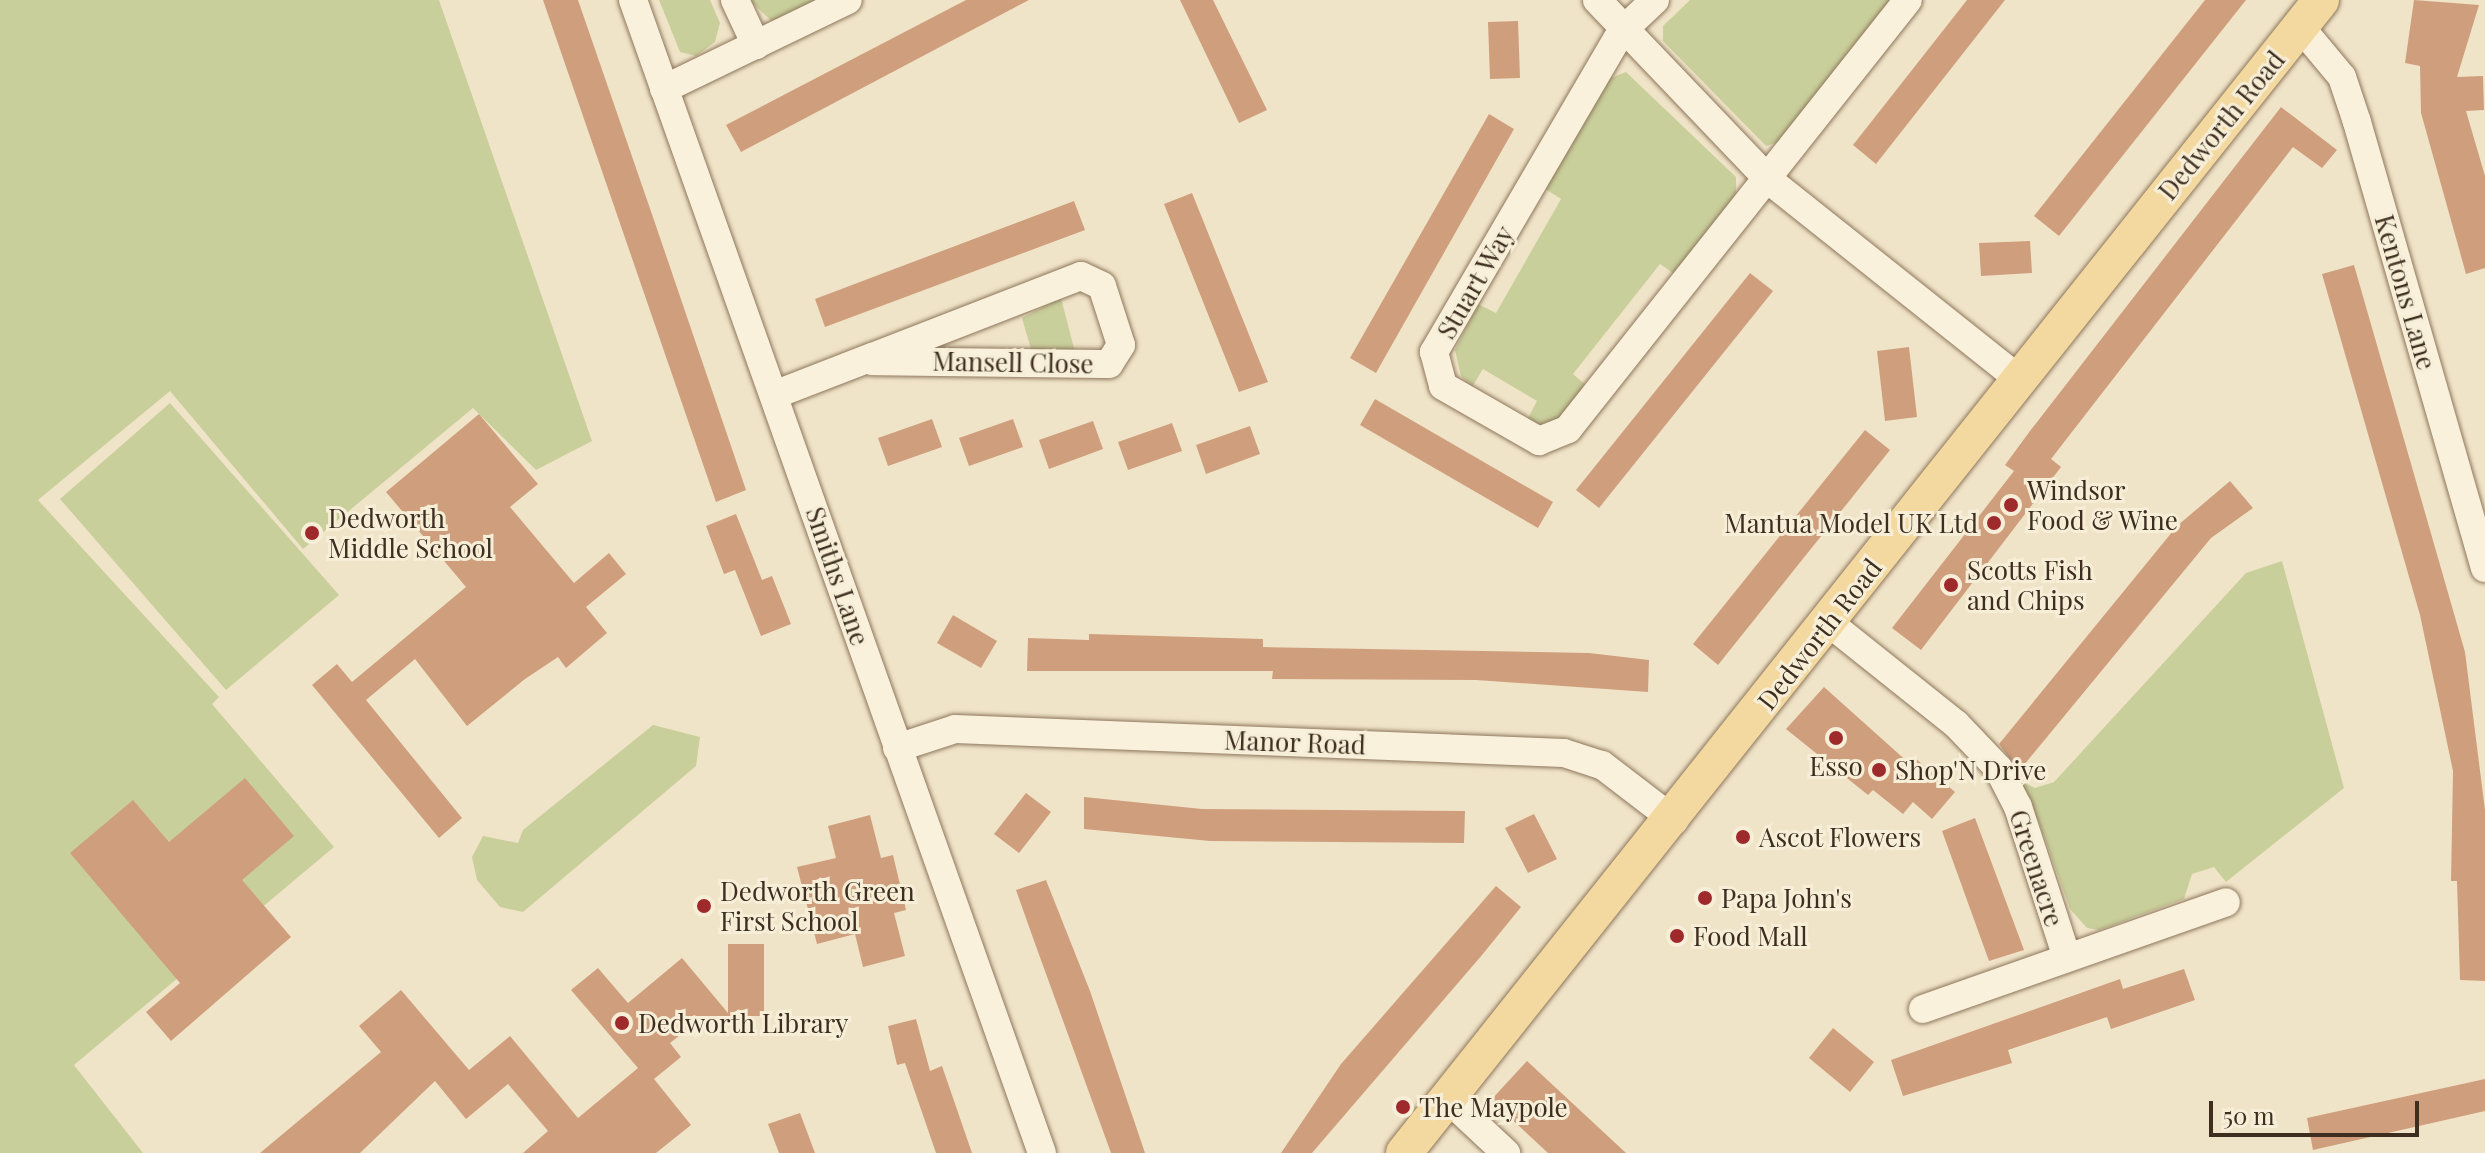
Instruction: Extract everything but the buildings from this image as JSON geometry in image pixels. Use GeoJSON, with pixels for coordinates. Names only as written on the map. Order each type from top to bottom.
{"type":"FeatureCollection","features":[{"type":"Feature","properties":{"kind":"main road","name":"Dedworth Road"},"geometry":{"type":"LineString","coordinates":[[1404,1153],[1674,820],[2266,64],[2311,14]]}},
{"type":"Feature","properties":{"kind":"street","name":"Smiths Lane"},"geometry":{"type":"LineString","coordinates":[[633,0],[1042,1153]]}},
{"type":"Feature","properties":{"kind":"street"},"geometry":{"type":"LineString","coordinates":[[735,0],[756,45]]}},
{"type":"Feature","properties":{"kind":"street"},"geometry":{"type":"LineString","coordinates":[[664,89],[848,0]]}},
{"type":"Feature","properties":{"kind":"street"},"geometry":{"type":"LineString","coordinates":[[1597,0],[1621,32],[1770,181],[2020,380]]}},
{"type":"Feature","properties":{"kind":"street"},"geometry":{"type":"LineString","coordinates":[[1621,32],[1655,0]]}},
{"type":"Feature","properties":{"kind":"street"},"geometry":{"type":"LineString","coordinates":[[1770,181],[1908,0]]}},
{"type":"Feature","properties":{"kind":"street","name":"Kentons Lane"},"geometry":{"type":"LineString","coordinates":[[2311,14],[2342,77],[2357,122],[2485,568]]}},
{"type":"Feature","properties":{"kind":"street","name":"Stuart Way"},"geometry":{"type":"LineString","coordinates":[[1621,32],[1434,352],[1443,386],[1539,441],[1568,429],[1770,181]]}},
{"type":"Feature","properties":{"kind":"street","name":"Mansell Close"},"geometry":{"type":"LineString","coordinates":[[774,395],[872,361],[1081,276],[1102,286],[1121,345],[1109,364],[872,361]]}},
{"type":"Feature","properties":{"kind":"street","name":"Greenacre"},"geometry":{"type":"LineString","coordinates":[[1828,622],[1956,724],[1998,768],[2018,807],[2066,955]]}},
{"type":"Feature","properties":{"kind":"street","name":"Manor Road"},"geometry":{"type":"LineString","coordinates":[[897,748],[955,729],[1564,753],[1602,765],[1674,820]]}},
{"type":"Feature","properties":{"kind":"street","name":"Greenacre"},"geometry":{"type":"LineString","coordinates":[[1923,1009],[2066,955],[2226,902]]}},
{"type":"Feature","properties":{"kind":"street"},"geometry":{"type":"LineString","coordinates":[[1447,1098],[1506,1153]]}},
{"type":"Feature","properties":{"kind":"green space"},"geometry":{"type":"Polygon","coordinates":[[[0,0],[439,0],[592,441],[536,470],[473,408],[303,549],[170,391],[38,500],[219,697],[212,704],[334,847],[74,1065],[143,1153],[0,1153],[0,0]]]}},
{"type":"Feature","properties":{"kind":"green space"},"geometry":{"type":"Polygon","coordinates":[[[659,0],[710,0],[720,23],[715,42],[696,56],[680,52],[659,0]]]}},
{"type":"Feature","properties":{"kind":"green space"},"geometry":{"type":"Polygon","coordinates":[[[749,0],[820,0],[774,23],[749,0]]]}},
{"type":"Feature","properties":{"kind":"green space"},"geometry":{"type":"Polygon","coordinates":[[[1690,0],[1892,0],[1785,140],[1766,146],[1663,41],[1663,26],[1690,0]]]}},
{"type":"Feature","properties":{"kind":"green space"},"geometry":{"type":"Polygon","coordinates":[[[1626,72],[1736,177],[1736,196],[1676,275],[1660,264],[1573,374],[1588,387],[1565,416],[1543,425],[1527,420],[1537,401],[1483,369],[1472,387],[1461,376],[1455,350],[1478,304],[1496,313],[1561,199],[1544,188],[1606,80],[1626,72]]]}},
{"type":"Feature","properties":{"kind":"green space"},"geometry":{"type":"Polygon","coordinates":[[[1061,298],[1076,356],[1033,356],[1022,318],[1061,298]]]}},
{"type":"Feature","properties":{"kind":"green space"},"geometry":{"type":"Polygon","coordinates":[[[170,403],[339,595],[226,690],[60,499],[170,403]]]}},
{"type":"Feature","properties":{"kind":"green space"},"geometry":{"type":"Polygon","coordinates":[[[2282,561],[2344,788],[2226,882],[2214,867],[2192,874],[2184,899],[2099,930],[2087,928],[2070,909],[2039,822],[2012,777],[2035,788],[2054,782],[2246,573],[2282,561]]]}},
{"type":"Feature","properties":{"kind":"green space"},"geometry":{"type":"Polygon","coordinates":[[[653,725],[700,737],[696,766],[523,912],[500,907],[477,880],[472,857],[483,836],[518,843],[523,830],[653,725]]]}},
{"type":"Feature","properties":{"kind":"place","name":"Windsor Food & Wine"},"geometry":{"type":"Point","coordinates":[2011,505]}},
{"type":"Feature","properties":{"kind":"place","name":"Mantua Model UK Ltd"},"geometry":{"type":"Point","coordinates":[1994,523]}},
{"type":"Feature","properties":{"kind":"place","name":"Dedworth Middle School"},"geometry":{"type":"Point","coordinates":[312,533]}},
{"type":"Feature","properties":{"kind":"place","name":"Scotts Fish and Chips"},"geometry":{"type":"Point","coordinates":[1951,585]}},
{"type":"Feature","properties":{"kind":"place","name":"Esso"},"geometry":{"type":"Point","coordinates":[1836,738]}},
{"type":"Feature","properties":{"kind":"place","name":"Shop'N Drive"},"geometry":{"type":"Point","coordinates":[1879,770]}},
{"type":"Feature","properties":{"kind":"place","name":"Ascot Flowers"},"geometry":{"type":"Point","coordinates":[1743,837]}},
{"type":"Feature","properties":{"kind":"place","name":"Papa John's"},"geometry":{"type":"Point","coordinates":[1705,898]}},
{"type":"Feature","properties":{"kind":"place","name":"Dedworth Green First School"},"geometry":{"type":"Point","coordinates":[704,906]}},
{"type":"Feature","properties":{"kind":"place","name":"Food Mall"},"geometry":{"type":"Point","coordinates":[1677,936]}},
{"type":"Feature","properties":{"kind":"place","name":"Dedworth Library"},"geometry":{"type":"Point","coordinates":[622,1023]}},
{"type":"Feature","properties":{"kind":"place","name":"The Maypole"},"geometry":{"type":"Point","coordinates":[1403,1107]}}]}
